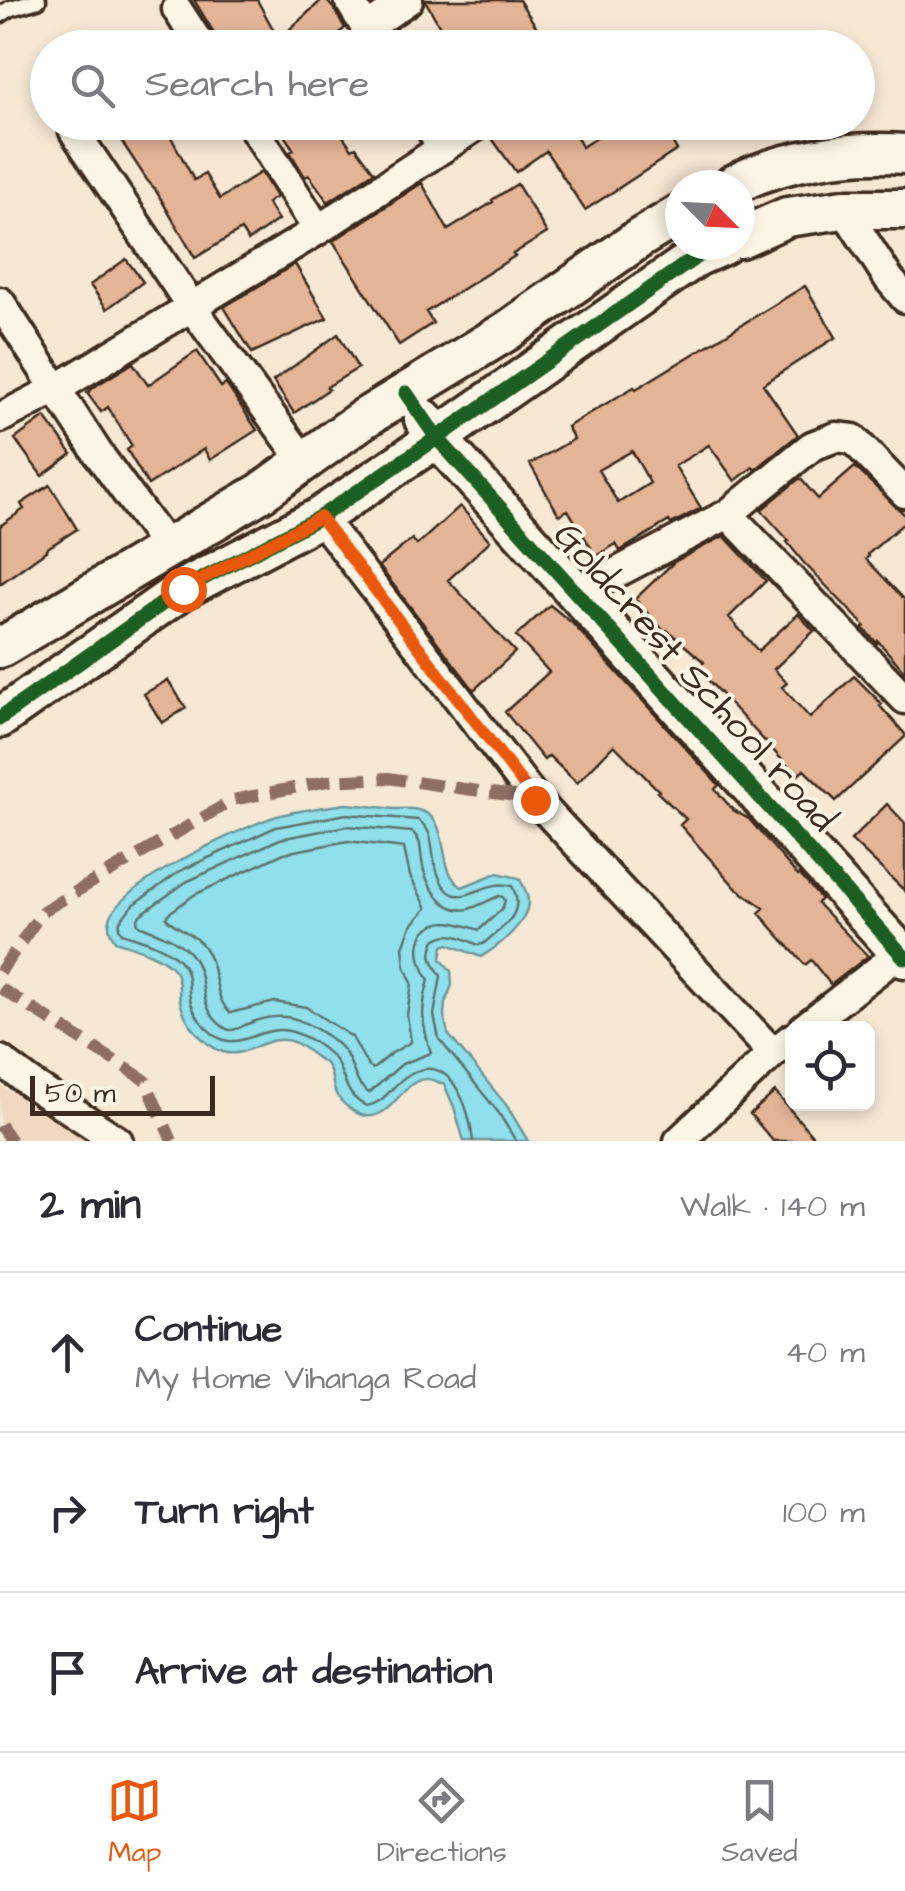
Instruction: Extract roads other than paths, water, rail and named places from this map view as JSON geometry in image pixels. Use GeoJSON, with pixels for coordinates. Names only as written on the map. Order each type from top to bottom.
{"type":"FeatureCollection","features":[{"type":"Feature","properties":{"kind":"street"},"geometry":{"type":"LineString","coordinates":[[348,0],[367,30]]}},
{"type":"Feature","properties":{"kind":"street"},"geometry":{"type":"LineString","coordinates":[[380,30],[408,0]]}},
{"type":"Feature","properties":{"kind":"street"},"geometry":{"type":"LineString","coordinates":[[177,9],[190,30]]}},
{"type":"Feature","properties":{"kind":"street"},"geometry":{"type":"LineString","coordinates":[[81,140],[191,306],[304,461]]}},
{"type":"Feature","properties":{"kind":"street"},"geometry":{"type":"LineString","coordinates":[[261,140],[318,230]]}},
{"type":"Feature","properties":{"kind":"street"},"geometry":{"type":"LineString","coordinates":[[438,140],[443,148]]}},
{"type":"Feature","properties":{"kind":"street"},"geometry":{"type":"LineString","coordinates":[[0,418],[56,390],[318,230],[455,140]]}},
{"type":"Feature","properties":{"kind":"street"},"geometry":{"type":"LineString","coordinates":[[755,174],[813,160],[876,152],[905,154]]}},
{"type":"Feature","properties":{"kind":"street"},"geometry":{"type":"LineString","coordinates":[[755,231],[787,217],[844,209],[905,209]]}},
{"type":"Feature","properties":{"kind":"street"},"geometry":{"type":"LineString","coordinates":[[844,209],[889,280],[905,298]]}},
{"type":"Feature","properties":{"kind":"street"},"geometry":{"type":"LineString","coordinates":[[0,648],[262,492],[406,392],[507,331],[665,223]]}},
{"type":"Feature","properties":{"kind":"street"},"geometry":{"type":"LineString","coordinates":[[0,718],[183,589],[320,517],[692,260]]}},
{"type":"Feature","properties":{"kind":"street"},"geometry":{"type":"LineString","coordinates":[[0,302],[97,452],[167,548]]}},
{"type":"Feature","properties":{"kind":"street","name":"Goldcrest School road"},"geometry":{"type":"LineString","coordinates":[[406,392],[438,438],[903,955]]}},
{"type":"Feature","properties":{"kind":"street"},"geometry":{"type":"LineString","coordinates":[[578,593],[728,514],[812,446],[836,437],[853,439],[905,492]]}},
{"type":"Feature","properties":{"kind":"street"},"geometry":{"type":"LineString","coordinates":[[728,514],[905,699]]}},
{"type":"Feature","properties":{"kind":"street"},"geometry":{"type":"LineString","coordinates":[[320,517],[535,800],[782,1046],[679,1141]]}},
{"type":"Feature","properties":{"kind":"street"},"geometry":{"type":"LineString","coordinates":[[813,1021],[903,955]]}},
{"type":"Feature","properties":{"kind":"street"},"geometry":{"type":"LineString","coordinates":[[0,1060],[118,1141]]}},
{"type":"Feature","properties":{"kind":"lane"},"geometry":{"type":"LineString","coordinates":[[0,15],[38,0]]}},
{"type":"Feature","properties":{"kind":"water"},"geometry":{"type":"Polygon","coordinates":[[[346,804],[415,809],[429,815],[440,833],[448,869],[462,887],[497,873],[519,878],[522,883],[528,898],[527,909],[504,940],[481,957],[448,944],[443,946],[441,959],[451,971],[452,985],[444,1016],[448,1034],[507,1106],[528,1141],[464,1141],[444,1084],[430,1079],[412,1084],[384,1111],[366,1116],[341,1101],[327,1065],[296,1043],[276,1040],[232,1053],[216,1049],[186,1016],[179,982],[170,965],[115,941],[112,936],[109,922],[118,905],[181,860],[271,818],[346,804]]]}}]}
